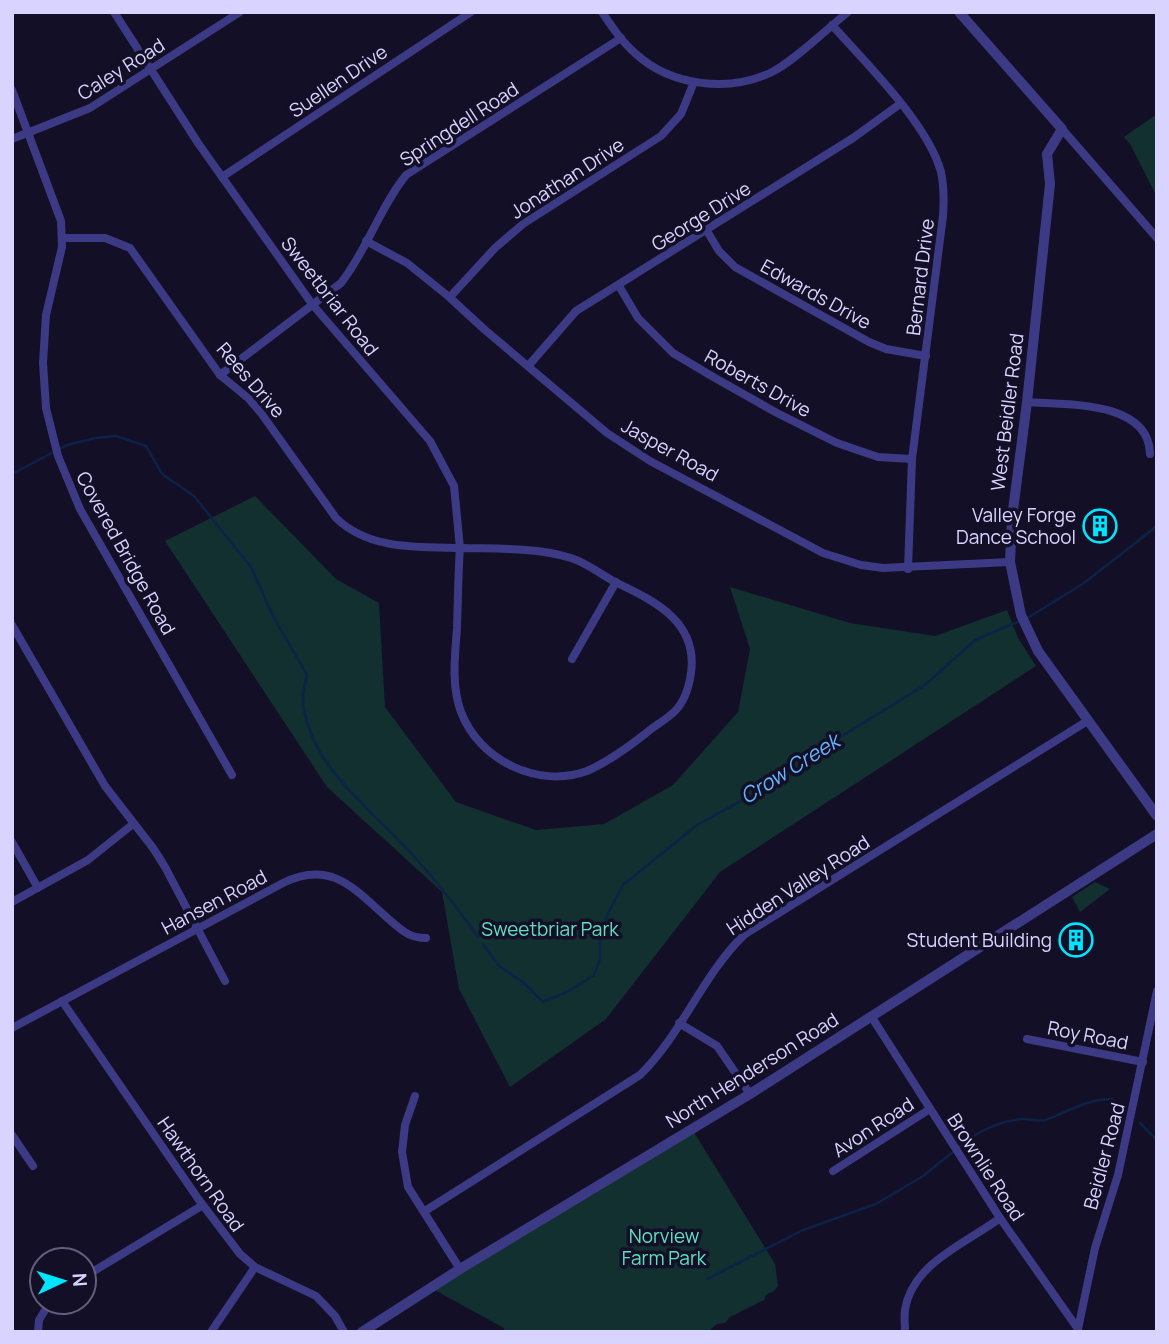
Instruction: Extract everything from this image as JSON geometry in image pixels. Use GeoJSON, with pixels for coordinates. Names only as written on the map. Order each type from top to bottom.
{"type":"FeatureCollection","features":[{"type":"Feature","properties":{"kind":"street","name":"Sweetbriar Road"},"geometry":{"type":"LineString","coordinates":[[114,12],[150,71],[312,304],[421,431],[442,461],[454,486],[460,548]]}},
{"type":"Feature","properties":{"kind":"street","name":"Caley Road"},"geometry":{"type":"LineString","coordinates":[[12,139],[90,108],[240,12]]}},
{"type":"Feature","properties":{"kind":"street","name":"Suellen Drive"},"geometry":{"type":"LineString","coordinates":[[222,177],[471,12]]}},
{"type":"Feature","properties":{"kind":"street"},"geometry":{"type":"LineString","coordinates":[[602,12],[639,57],[659,71],[694,82],[720,84],[740,82],[767,74],[783,65],[848,12]]}},
{"type":"Feature","properties":{"kind":"street"},"geometry":{"type":"LineString","coordinates":[[959,12],[1157,238]]}},
{"type":"Feature","properties":{"kind":"street","name":"Bernard Drive"},"geometry":{"type":"LineString","coordinates":[[832,25],[919,127],[941,172],[944,196],[912,459],[908,569]]}},
{"type":"Feature","properties":{"kind":"street","name":"Springdell Road"},"geometry":{"type":"LineString","coordinates":[[220,375],[341,283],[354,265],[387,200],[406,175],[621,38]]}},
{"type":"Feature","properties":{"kind":"street","name":"Jonathan Drive"},"geometry":{"type":"LineString","coordinates":[[450,297],[511,233],[661,136],[681,114],[694,82]]}},
{"type":"Feature","properties":{"kind":"street","name":"Covered Bridge Road"},"geometry":{"type":"LineString","coordinates":[[12,90],[59,212],[61,256],[46,315],[43,347],[46,401],[57,453],[80,509],[232,775]]}},
{"type":"Feature","properties":{"kind":"street","name":"George Drive"},"geometry":{"type":"LineString","coordinates":[[529,365],[576,311],[853,138],[900,104]]}},
{"type":"Feature","properties":{"kind":"street","name":"West Beidler Road"},"geometry":{"type":"LineString","coordinates":[[1062,129],[1047,154],[1050,184],[1012,518],[1010,562],[1021,615],[1038,651],[1157,816]]}},
{"type":"Feature","properties":{"kind":"street","name":"Edwards Drive"},"geometry":{"type":"LineString","coordinates":[[707,231],[719,250],[740,270],[869,342],[886,349],[926,356]]}},
{"type":"Feature","properties":{"kind":"street","name":"Rees Drive"},"geometry":{"type":"LineString","coordinates":[[62,238],[105,238],[130,248],[220,375],[261,412],[336,518],[349,531],[397,545],[460,548]]}},
{"type":"Feature","properties":{"kind":"street","name":"Jasper Road"},"geometry":{"type":"LineString","coordinates":[[366,241],[407,263],[450,297],[607,433],[650,461],[823,553],[861,565],[908,569],[1010,562]]}},
{"type":"Feature","properties":{"kind":"street","name":"Roberts Drive"},"geometry":{"type":"LineString","coordinates":[[618,286],[638,318],[673,353],[715,378],[837,443],[878,457],[912,459]]}},
{"type":"Feature","properties":{"kind":"street"},"geometry":{"type":"LineString","coordinates":[[1027,402],[1099,408],[1120,414],[1131,420],[1150,443],[1150,454]]}},
{"type":"Feature","properties":{"kind":"street"},"geometry":{"type":"LineString","coordinates":[[460,548],[495,548],[573,558],[615,582],[649,599],[680,623],[690,643],[692,661],[690,680],[683,701],[674,712],[612,758],[578,773],[545,776],[515,768],[494,757],[471,732],[455,693],[454,653],[460,548]]}},
{"type":"Feature","properties":{"kind":"street"},"geometry":{"type":"LineString","coordinates":[[572,659],[615,582]]}},
{"type":"Feature","properties":{"kind":"street"},"geometry":{"type":"LineString","coordinates":[[12,625],[105,786],[165,867],[225,981]]}},
{"type":"Feature","properties":{"kind":"street","name":"Hidden Valley Road"},"geometry":{"type":"LineString","coordinates":[[425,1211],[535,1139],[633,1080],[650,1065],[728,950],[745,934],[1089,720]]}},
{"type":"Feature","properties":{"kind":"street"},"geometry":{"type":"LineString","coordinates":[[12,902],[88,860],[133,824]]}},
{"type":"Feature","properties":{"kind":"street","name":"North Henderson Road"},"geometry":{"type":"LineString","coordinates":[[362,1332],[460,1269],[750,1094],[1157,834]]}},
{"type":"Feature","properties":{"kind":"street"},"geometry":{"type":"LineString","coordinates":[[12,842],[38,888]]}},
{"type":"Feature","properties":{"kind":"street","name":"Hansen Road"},"geometry":{"type":"LineString","coordinates":[[12,1028],[290,879],[316,873],[340,879],[408,935],[426,938]]}},
{"type":"Feature","properties":{"kind":"street","name":"Beidler Road"},"geometry":{"type":"LineString","coordinates":[[1077,1330],[1095,1248],[1118,1175],[1157,991]]}},
{"type":"Feature","properties":{"kind":"street","name":"Hawthorn Road"},"geometry":{"type":"LineString","coordinates":[[62,1001],[240,1254],[255,1267],[316,1296],[335,1316],[344,1332]]}},
{"type":"Feature","properties":{"kind":"street","name":"Brownlie Road"},"geometry":{"type":"LineString","coordinates":[[871,1016],[1000,1218],[1077,1330]]}},
{"type":"Feature","properties":{"kind":"street"},"geometry":{"type":"LineString","coordinates":[[679,1023],[717,1046],[750,1094]]}},
{"type":"Feature","properties":{"kind":"street","name":"Roy Road"},"geometry":{"type":"LineString","coordinates":[[1027,1039],[1143,1062]]}},
{"type":"Feature","properties":{"kind":"street"},"geometry":{"type":"LineString","coordinates":[[415,1096],[405,1125],[402,1152],[408,1187],[460,1269]]}},
{"type":"Feature","properties":{"kind":"street","name":"Avon Road"},"geometry":{"type":"LineString","coordinates":[[833,1171],[930,1109]]}},
{"type":"Feature","properties":{"kind":"street"},"geometry":{"type":"LineString","coordinates":[[12,1135],[33,1166]]}},
{"type":"Feature","properties":{"kind":"street"},"geometry":{"type":"LineString","coordinates":[[98,1269],[203,1205]]}},
{"type":"Feature","properties":{"kind":"street"},"geometry":{"type":"LineString","coordinates":[[905,1332],[905,1309],[913,1287],[923,1271],[1000,1218]]}},
{"type":"Feature","properties":{"kind":"street"},"geometry":{"type":"LineString","coordinates":[[211,1332],[255,1267]]}},
{"type":"Feature","properties":{"kind":"green space"},"geometry":{"type":"Polygon","coordinates":[[[1157,114],[1157,197],[1124,137],[1157,114]]]}},
{"type":"Feature","properties":{"kind":"green space","name":"Sweetbriar Park"},"geometry":{"type":"Polygon","coordinates":[[[255,496],[336,579],[379,603],[385,707],[456,802],[536,830],[604,824],[673,785],[738,712],[750,649],[730,587],[850,623],[935,636],[1007,610],[1018,638],[1036,666],[720,872],[606,1019],[510,1087],[459,989],[442,892],[327,787],[165,541],[255,496]]]}},
{"type":"Feature","properties":{"kind":"green space"},"geometry":{"type":"Polygon","coordinates":[[[1095,882],[1110,889],[1080,912],[1072,897],[1095,882]]]}},
{"type":"Feature","properties":{"kind":"green space","name":"Norview Farm Park"},"geometry":{"type":"Polygon","coordinates":[[[692,1129],[775,1264],[778,1286],[766,1295],[764,1300],[730,1317],[725,1323],[717,1324],[708,1332],[503,1332],[504,1328],[431,1288],[692,1129]]]}},
{"type":"Feature","properties":{"kind":"waterway","name":"Crow Creek"},"geometry":{"type":"LineString","coordinates":[[12,474],[67,445],[95,438],[116,436],[146,446],[162,474],[194,496],[251,567],[273,616],[307,675],[303,699],[308,724],[316,745],[328,764],[342,783],[426,870],[478,937]]}},
{"type":"Feature","properties":{"kind":"waterway","name":"Crow Creek"},"geometry":{"type":"LineString","coordinates":[[1026,619],[1084,583],[1157,526]]}},
{"type":"Feature","properties":{"kind":"waterway","name":"Crow Creek"},"geometry":{"type":"LineString","coordinates":[[483,944],[499,966],[524,983],[543,1002],[569,991],[594,975],[600,959],[600,938],[608,913],[623,885],[697,825],[796,771],[837,739],[925,685],[975,640],[1020,621]]}},
{"type":"Feature","properties":{"kind":"waterway"},"geometry":{"type":"LineString","coordinates":[[959,1147],[997,1125],[1023,1119],[1045,1120],[1094,1101],[1112,1099],[1122,1109]]}},
{"type":"Feature","properties":{"kind":"waterway"},"geometry":{"type":"LineString","coordinates":[[1140,1123],[1157,1140]]}},
{"type":"Feature","properties":{"kind":"waterway"},"geometry":{"type":"LineString","coordinates":[[707,1279],[803,1230],[876,1204],[923,1176],[954,1151]]}},
{"type":"Feature","properties":{"kind":"place","name":"Valley Forge Dance School"},"geometry":{"type":"Point","coordinates":[1100,526]}},
{"type":"Feature","properties":{"kind":"place","name":"Student Building"},"geometry":{"type":"Point","coordinates":[1076,940]}}]}
